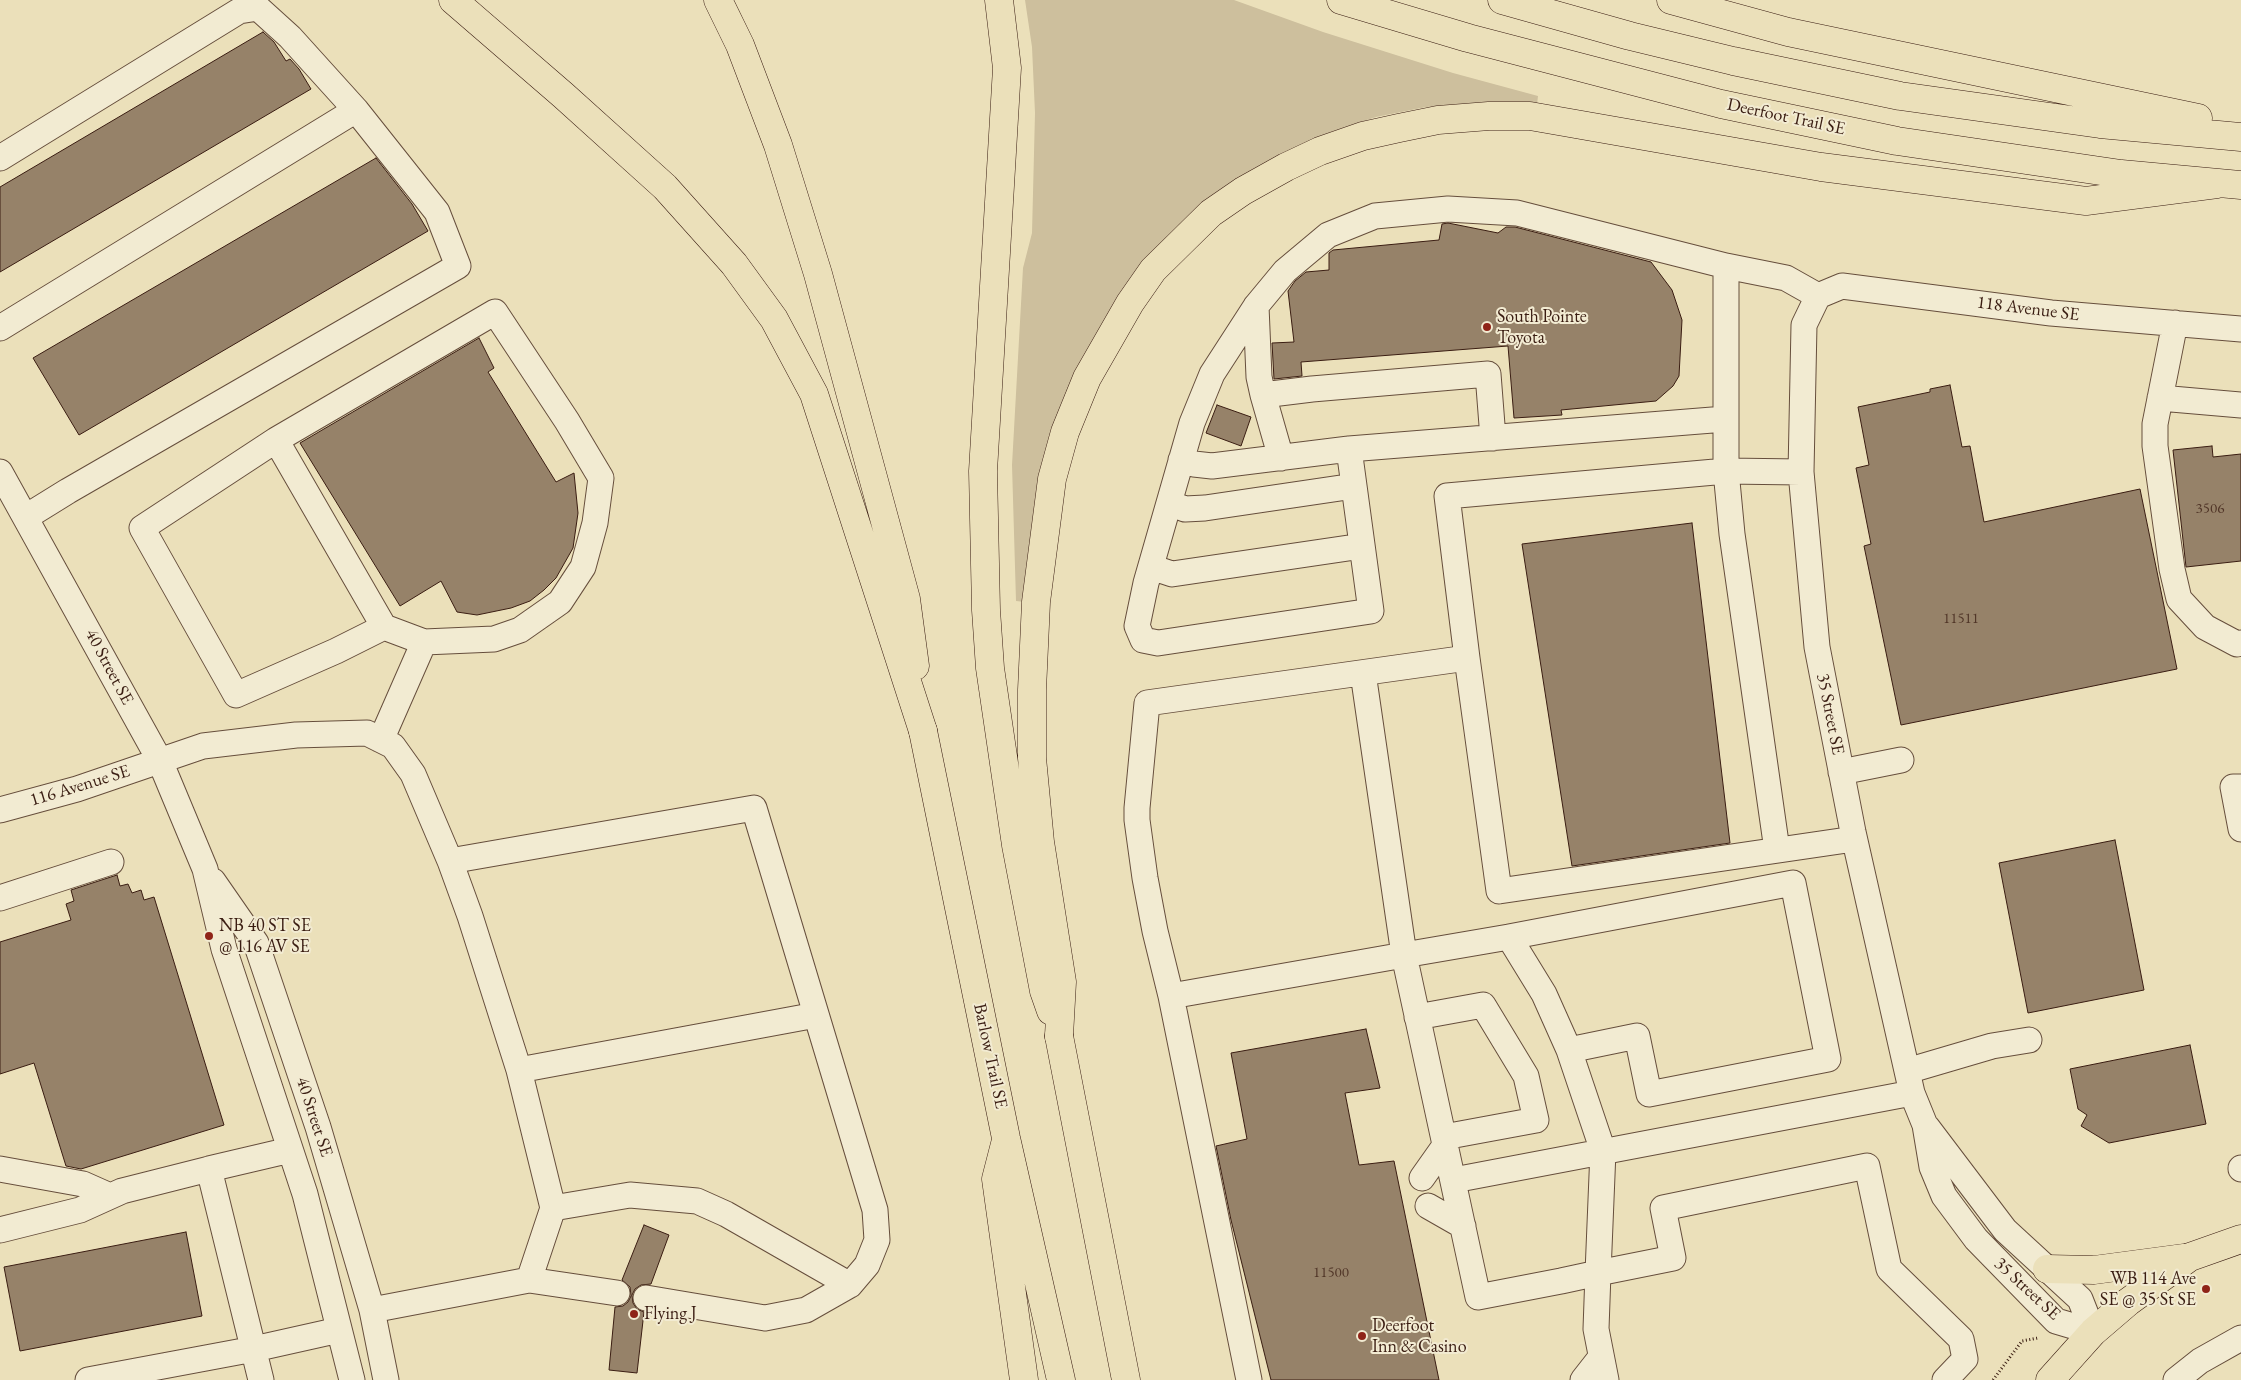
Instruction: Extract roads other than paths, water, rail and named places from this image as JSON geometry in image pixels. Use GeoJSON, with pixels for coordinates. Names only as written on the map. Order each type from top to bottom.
{"type":"FeatureCollection","features":[{"type":"Feature","properties":{"kind":"main road"},"geometry":{"type":"LineString","coordinates":[[452,0],[563,95],[665,187],[734,264],[774,319],[814,394],[923,731]]}},
{"type":"Feature","properties":{"kind":"main road"},"geometry":{"type":"LineString","coordinates":[[718,0],[740,45],[778,145],[838,342],[906,599],[923,731]]}},
{"type":"Feature","properties":{"kind":"main road"},"geometry":{"type":"LineString","coordinates":[[999,0],[1007,68],[983,471],[986,610],[990,668],[1016,846],[1044,991],[1059,1036],[1126,1380]]}},
{"type":"Feature","properties":{"kind":"main road","name":"Deerfoot Trail SE"},"geometry":{"type":"LineString","coordinates":[[1341,0],[1468,38],[1703,99],[1897,141],[2121,174],[2229,184]]}},
{"type":"Feature","properties":{"kind":"main road"},"geometry":{"type":"LineString","coordinates":[[1502,0],[1696,52],[1900,96],[2100,124],[2241,137]]}},
{"type":"Feature","properties":{"kind":"main road"},"geometry":{"type":"LineString","coordinates":[[1671,0],[1788,32],[2241,127]]}},
{"type":"Feature","properties":{"kind":"main road"},"geometry":{"type":"LineString","coordinates":[[1059,1036],[1062,982],[1040,842],[1032,758],[1032,690],[1036,602],[1052,479],[1065,432],[1087,378],[1130,303],[1153,270],[1211,213],[1243,191],[1320,150],[1363,136],[1438,120],[1489,116],[1530,116],[1822,167],[2086,201],[2229,184]]}},
{"type":"Feature","properties":{"kind":"main road","name":"Barlow Trail SE"},"geometry":{"type":"LineString","coordinates":[[923,731],[1006,1138],[1061,1380]]}},
{"type":"Feature","properties":{"kind":"main road"},"geometry":{"type":"LineString","coordinates":[[1006,1138],[996,1180],[1024,1380]]}},
{"type":"Feature","properties":{"kind":"main road"},"geometry":{"type":"LineString","coordinates":[[2047,1268],[2074,1271],[2115,1269],[2190,1257],[2241,1238]]}},
{"type":"Feature","properties":{"kind":"main road"},"geometry":{"type":"LineString","coordinates":[[2050,1380],[2092,1332],[2128,1302],[2190,1257]]}},
{"type":"Feature","properties":{"kind":"street"},"geometry":{"type":"LineString","coordinates":[[0,158],[240,11],[258,8],[290,37],[356,110],[437,212],[458,266],[26,517]]}},
{"type":"Feature","properties":{"kind":"street"},"geometry":{"type":"LineString","coordinates":[[0,328],[356,110]]}},
{"type":"Feature","properties":{"kind":"street"},"geometry":{"type":"LineString","coordinates":[[1349,449],[1371,611],[1158,643],[1143,640],[1137,626],[1151,567],[1192,423],[1212,374],[1256,306],[1285,271],[1328,235],[1374,216],[1448,209],[1517,213],[1726,266],[1786,278],[1818,296]]}},
{"type":"Feature","properties":{"kind":"street"},"geometry":{"type":"LineString","coordinates":[[1726,266],[1726,471],[1732,534],[1777,850]]}},
{"type":"Feature","properties":{"kind":"street","name":"118 Avenue SE"},"geometry":{"type":"LineString","coordinates":[[1818,296],[1842,286],[2051,313],[2241,329]]}},
{"type":"Feature","properties":{"kind":"street","name":"35 Street SE"},"geometry":{"type":"LineString","coordinates":[[1818,296],[1804,325],[1801,472],[1817,647],[1854,839],[1909,1082],[1925,1125],[1932,1167],[1944,1196],[1976,1239],[2056,1321],[2092,1332]]}},
{"type":"Feature","properties":{"kind":"street"},"geometry":{"type":"LineString","coordinates":[[1256,306],[1259,377],[1281,458]]}},
{"type":"Feature","properties":{"kind":"street"},"geometry":{"type":"LineString","coordinates":[[276,440],[384,627],[424,642],[494,640],[520,630],[560,602],[584,567],[595,523],[601,478],[567,421],[495,312],[276,440],[142,528],[236,695],[336,651],[384,627]]}},
{"type":"Feature","properties":{"kind":"street"},"geometry":{"type":"LineString","coordinates":[[2175,324],[2155,424],[2155,446],[2172,569],[2179,600],[2205,627],[2237,644],[2241,643]]}},
{"type":"Feature","properties":{"kind":"street"},"geometry":{"type":"LineString","coordinates":[[1263,395],[1488,374],[1493,438]]}},
{"type":"Feature","properties":{"kind":"street"},"geometry":{"type":"LineString","coordinates":[[2160,398],[2241,405]]}},
{"type":"Feature","properties":{"kind":"street"},"geometry":{"type":"LineString","coordinates":[[1181,460],[1212,466],[1349,449],[1725,419]]}},
{"type":"Feature","properties":{"kind":"street"},"geometry":{"type":"LineString","coordinates":[[1801,472],[1726,471],[1447,496],[1499,891],[1854,839]]}},
{"type":"Feature","properties":{"kind":"street","name":"40 Street SE"},"geometry":{"type":"LineString","coordinates":[[0,472],[160,761],[204,869],[224,949],[305,1194],[352,1380]]}},
{"type":"Feature","properties":{"kind":"street"},"geometry":{"type":"LineString","coordinates":[[1169,503],[1185,509],[1205,508],[1354,486]]}},
{"type":"Feature","properties":{"kind":"street"},"geometry":{"type":"LineString","coordinates":[[1151,567],[1172,574],[1362,546]]}},
{"type":"Feature","properties":{"kind":"street"},"geometry":{"type":"LineString","coordinates":[[424,642],[382,740],[393,746],[413,774],[450,861],[519,1070],[552,1208],[529,1280]]}},
{"type":"Feature","properties":{"kind":"street"},"geometry":{"type":"LineString","coordinates":[[1249,1380],[1171,996],[1155,931],[1145,878],[1137,808],[1147,703],[1467,658]]}},
{"type":"Feature","properties":{"kind":"street"},"geometry":{"type":"LineString","coordinates":[[1363,673],[1404,955],[1478,1297],[1673,1258],[1663,1208],[1867,1166],[1889,1269],[1961,1339],[1965,1359],[1945,1380]]}},
{"type":"Feature","properties":{"kind":"street","name":"116 Avenue SE"},"geometry":{"type":"LineString","coordinates":[[0,810],[77,789],[203,746],[296,735],[366,733],[382,740]]}},
{"type":"Feature","properties":{"kind":"street"},"geometry":{"type":"LineString","coordinates":[[1841,772],[1901,760]]}},
{"type":"Feature","properties":{"kind":"street"},"geometry":{"type":"LineString","coordinates":[[2241,787],[2233,788],[2241,829]]}},
{"type":"Feature","properties":{"kind":"street"},"geometry":{"type":"LineString","coordinates":[[450,861],[754,808],[875,1210],[877,1240],[867,1265],[850,1285],[806,1310],[765,1318],[646,1298]]}},
{"type":"Feature","properties":{"kind":"street"},"geometry":{"type":"LineString","coordinates":[[0,898],[111,862]]}},
{"type":"Feature","properties":{"kind":"street","name":"40 Street SE"},"geometry":{"type":"LineString","coordinates":[[204,869],[256,943],[318,1126],[372,1310],[386,1380]]}},
{"type":"Feature","properties":{"kind":"street"},"geometry":{"type":"LineString","coordinates":[[1171,996],[1509,937],[1793,883],[1828,1059],[1649,1094],[1637,1036],[1570,1050]]}},
{"type":"Feature","properties":{"kind":"street"},"geometry":{"type":"LineString","coordinates":[[1509,937],[1544,994],[1570,1050],[1604,1151],[1596,1329],[1603,1368],[1583,1380]]}},
{"type":"Feature","properties":{"kind":"street"},"geometry":{"type":"LineString","coordinates":[[1418,1017],[1483,1005],[1526,1076],[1536,1120],[1445,1140],[1422,1178]]}},
{"type":"Feature","properties":{"kind":"street"},"geometry":{"type":"LineString","coordinates":[[519,1070],[816,1015]]}},
{"type":"Feature","properties":{"kind":"street"},"geometry":{"type":"LineString","coordinates":[[1454,1180],[1604,1151],[1909,1082],[1992,1046],[2028,1040]]}},
{"type":"Feature","properties":{"kind":"street","name":"35 Street SE"},"geometry":{"type":"LineString","coordinates":[[1925,1125],[2005,1230],[2080,1299],[2092,1332]]}},
{"type":"Feature","properties":{"kind":"street"},"geometry":{"type":"LineString","coordinates":[[0,1230],[80,1210],[122,1191],[290,1150]]}},
{"type":"Feature","properties":{"kind":"street"},"geometry":{"type":"LineString","coordinates":[[0,1169],[68,1180],[83,1184],[110,1196]]}},
{"type":"Feature","properties":{"kind":"street"},"geometry":{"type":"LineString","coordinates":[[209,1169],[262,1380]]}},
{"type":"Feature","properties":{"kind":"street"},"geometry":{"type":"LineString","coordinates":[[552,1208],[630,1195],[697,1201],[726,1214],[850,1285]]}},
{"type":"Feature","properties":{"kind":"street"},"geometry":{"type":"LineString","coordinates":[[1428,1206],[1463,1226]]}},
{"type":"Feature","properties":{"kind":"street"},"geometry":{"type":"LineString","coordinates":[[372,1310],[529,1280],[617,1293]]}},
{"type":"Feature","properties":{"kind":"street"},"geometry":{"type":"LineString","coordinates":[[88,1380],[254,1349],[339,1330]]}},
{"type":"Feature","properties":{"kind":"street"},"geometry":{"type":"LineString","coordinates":[[2176,1380],[2200,1361],[2241,1338]]}},
{"type":"Feature","properties":{"kind":"place","name":"South Pointe Toyota"},"geometry":{"type":"Point","coordinates":[1487,327]}},
{"type":"Feature","properties":{"kind":"place","name":"NB 40 ST SE @ 116 AV SE"},"geometry":{"type":"Point","coordinates":[209,936]}},
{"type":"Feature","properties":{"kind":"place","name":"WB 114 Ave SE @ 35 St SE"},"geometry":{"type":"Point","coordinates":[2206,1289]}},
{"type":"Feature","properties":{"kind":"place","name":"Flying J"},"geometry":{"type":"Point","coordinates":[634,1314]}},
{"type":"Feature","properties":{"kind":"place","name":"Deerfoot Inn & Casino"},"geometry":{"type":"Point","coordinates":[1362,1336]}}]}
